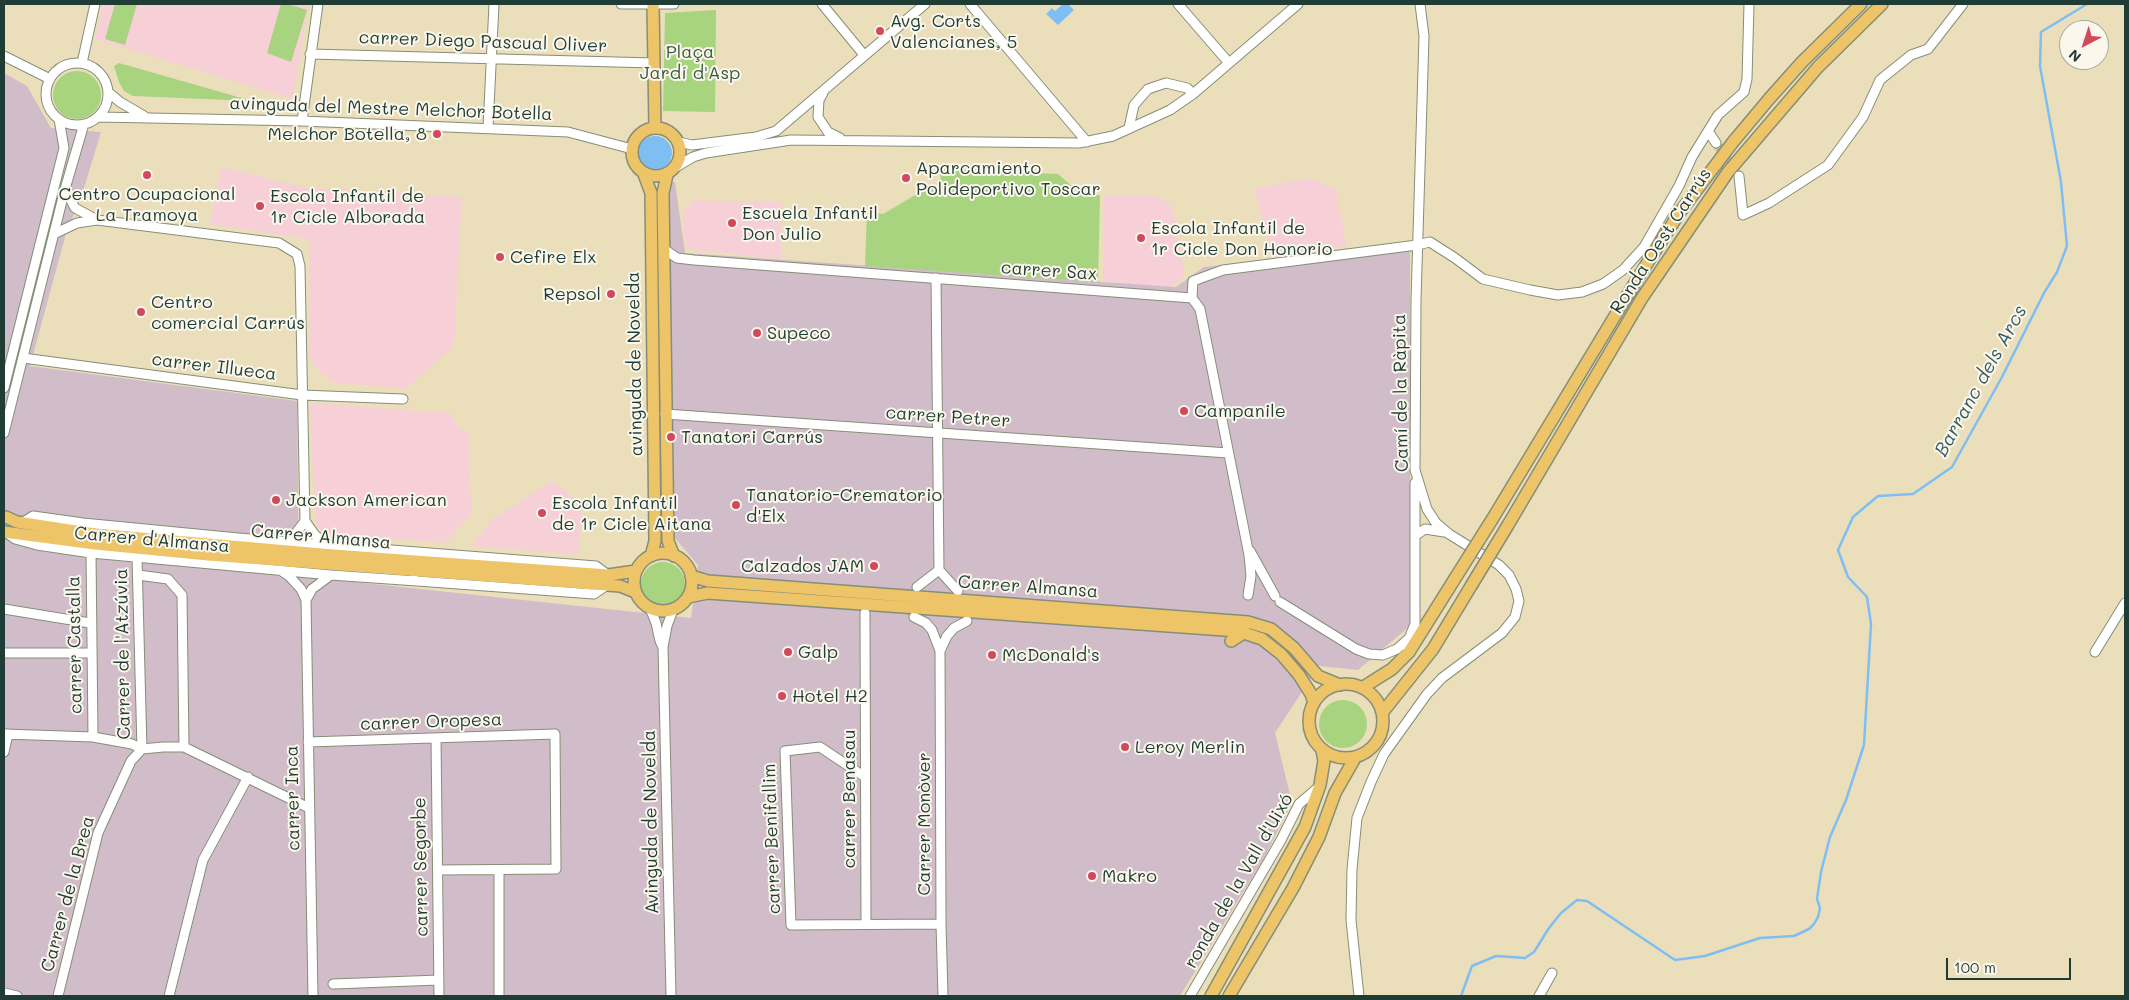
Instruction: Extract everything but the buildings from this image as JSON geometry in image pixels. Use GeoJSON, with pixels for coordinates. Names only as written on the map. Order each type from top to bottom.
{"type":"FeatureCollection","features":[{"type":"Feature","properties":{"kind":"main road"},"geometry":{"type":"LineString","coordinates":[[653,4],[656,128]]}},
{"type":"Feature","properties":{"kind":"main road","name":"Ronda Oest Carrús"},"geometry":{"type":"LineString","coordinates":[[1387,672],[1409,652],[1493,518],[1638,276],[1705,178],[1769,99],[1802,62],[1861,4]]}},
{"type":"Feature","properties":{"kind":"main road","name":"Ronda Oest Carrús"},"geometry":{"type":"LineString","coordinates":[[1382,713],[1433,649],[1642,298],[1728,172],[1818,67],[1882,4]]}},
{"type":"Feature","properties":{"kind":"main road"},"geometry":{"type":"LineString","coordinates":[[656,128],[669,132],[679,142],[681,155],[676,167],[667,175],[653,177],[644,174],[634,163],[632,149],[635,140],[642,133],[656,128]]}},
{"type":"Feature","properties":{"kind":"main road","name":"avinguda de Novelda"},"geometry":{"type":"LineString","coordinates":[[644,174],[651,193],[654,532],[651,556]]}},
{"type":"Feature","properties":{"kind":"main road","name":"avinguda de Novelda"},"geometry":{"type":"LineString","coordinates":[[667,175],[663,193],[665,414],[668,541],[674,556]]}},
{"type":"Feature","properties":{"kind":"main road","name":"Carrer Almansa"},"geometry":{"type":"LineString","coordinates":[[5,523],[22,523],[95,534],[608,580],[636,571]]}},
{"type":"Feature","properties":{"kind":"main road","name":"Carrer d'Almansa"},"geometry":{"type":"LineString","coordinates":[[5,523],[95,544],[208,555],[399,569],[608,580],[635,592]]}},
{"type":"Feature","properties":{"kind":"main road"},"geometry":{"type":"LineString","coordinates":[[663,553],[674,556],[686,565],[691,576],[692,587],[688,597],[680,606],[673,610],[662,611],[650,608],[641,602],[635,592],[634,579],[636,571],[644,560],[651,556],[663,553]]}},
{"type":"Feature","properties":{"kind":"main road","name":"Carrer Almansa"},"geometry":{"type":"LineString","coordinates":[[691,576],[708,581],[1248,622],[1271,629],[1294,648],[1318,676],[1340,685]]}},
{"type":"Feature","properties":{"kind":"main road","name":"Carrer Almansa"},"geometry":{"type":"LineString","coordinates":[[688,597],[708,593],[1245,632],[1262,639],[1281,654],[1299,674],[1314,703]]}},
{"type":"Feature","properties":{"kind":"main road"},"geometry":{"type":"LineString","coordinates":[[1231,640],[1245,632]]}},
{"type":"Feature","properties":{"kind":"main road"},"geometry":{"type":"LineString","coordinates":[[1362,688],[1387,672],[1408,642]]}},
{"type":"Feature","properties":{"kind":"main road"},"geometry":{"type":"LineString","coordinates":[[1211,996],[1305,827],[1320,785],[1324,762],[1322,750],[1311,733],[1309,718],[1314,703],[1324,691],[1340,685],[1351,684],[1371,694],[1378,703],[1382,713],[1383,725],[1380,736],[1374,746],[1355,758],[1337,757],[1322,750]]}},
{"type":"Feature","properties":{"kind":"main road"},"geometry":{"type":"LineString","coordinates":[[1229,996],[1293,888],[1319,837],[1335,793],[1355,758]]}},
{"type":"Feature","properties":{"kind":"street"},"geometry":{"type":"LineString","coordinates":[[82,63],[96,4]]}},
{"type":"Feature","properties":{"kind":"street"},"geometry":{"type":"LineString","coordinates":[[302,121],[318,4]]}},
{"type":"Feature","properties":{"kind":"street"},"geometry":{"type":"LineString","coordinates":[[488,128],[494,4]]}},
{"type":"Feature","properties":{"kind":"street"},"geometry":{"type":"LineString","coordinates":[[621,4],[674,4]]}},
{"type":"Feature","properties":{"kind":"street"},"geometry":{"type":"LineString","coordinates":[[822,4],[864,55]]}},
{"type":"Feature","properties":{"kind":"street"},"geometry":{"type":"LineString","coordinates":[[679,142],[692,145],[756,137],[776,131],[925,4]]}},
{"type":"Feature","properties":{"kind":"street"},"geometry":{"type":"LineString","coordinates":[[970,4],[1088,142]]}},
{"type":"Feature","properties":{"kind":"street"},"geometry":{"type":"LineString","coordinates":[[1178,4],[1229,63]]}},
{"type":"Feature","properties":{"kind":"street"},"geometry":{"type":"LineString","coordinates":[[676,167],[692,157],[724,149],[791,140],[1079,143],[1113,136],[1170,110],[1193,94],[1298,4]]}},
{"type":"Feature","properties":{"kind":"street","name":"Camí de la Ràpita"},"geometry":{"type":"LineString","coordinates":[[1359,996],[1351,920],[1352,869],[1357,818],[1371,782],[1384,754],[1427,694],[1442,678],[1502,633],[1515,617],[1520,601],[1509,575],[1499,565],[1448,534],[1436,523],[1427,509],[1415,470],[1417,245],[1424,36],[1420,4]]}},
{"type":"Feature","properties":{"kind":"street"},"geometry":{"type":"LineString","coordinates":[[1248,595],[1251,576],[1247,547],[1200,309],[1192,298],[1193,281],[1223,270],[1430,242],[1483,279],[1558,295],[1582,292],[1602,284],[1623,270],[1644,247],[1679,186],[1692,157],[1718,115],[1744,92],[1747,79],[1748,4]]}},
{"type":"Feature","properties":{"kind":"street"},"geometry":{"type":"LineString","coordinates":[[1738,176],[1743,215],[1769,203],[1828,165],[1863,116],[1880,80],[1911,55],[1928,48],[1963,4]]}},
{"type":"Feature","properties":{"kind":"street","name":"carrer Diego Pascual Oliver"},"geometry":{"type":"LineString","coordinates":[[310,54],[654,63]]}},
{"type":"Feature","properties":{"kind":"street"},"geometry":{"type":"LineString","coordinates":[[4,56],[50,79]]}},
{"type":"Feature","properties":{"kind":"street"},"geometry":{"type":"LineString","coordinates":[[4,388],[64,148],[59,120],[47,101],[46,94],[50,79],[54,73],[67,64],[82,63],[98,71],[105,80],[108,92],[108,101],[99,117],[84,124],[67,123],[59,120]]}},
{"type":"Feature","properties":{"kind":"street"},"geometry":{"type":"LineString","coordinates":[[1129,128],[1134,105],[1148,89],[1166,83],[1187,88],[1193,94]]}},
{"type":"Feature","properties":{"kind":"street"},"geometry":{"type":"LineString","coordinates":[[824,90],[819,100],[818,117],[828,132],[843,140]]}},
{"type":"Feature","properties":{"kind":"street"},"geometry":{"type":"LineString","coordinates":[[108,92],[146,118]]}},
{"type":"Feature","properties":{"kind":"street","name":"avinguda del Mestre Melchor Botella"},"geometry":{"type":"LineString","coordinates":[[99,117],[302,121],[568,132],[632,149]]}},
{"type":"Feature","properties":{"kind":"street"},"geometry":{"type":"LineString","coordinates":[[4,433],[65,189],[84,124]]}},
{"type":"Feature","properties":{"kind":"street"},"geometry":{"type":"LineString","coordinates":[[1708,131],[1716,143]]}},
{"type":"Feature","properties":{"kind":"street"},"geometry":{"type":"LineString","coordinates":[[65,189],[75,208],[97,220]]}},
{"type":"Feature","properties":{"kind":"street"},"geometry":{"type":"LineString","coordinates":[[54,234],[77,223],[97,220],[279,243],[297,254],[300,266],[305,521],[314,535],[327,546]]}},
{"type":"Feature","properties":{"kind":"street","name":"carrer Sax"},"geometry":{"type":"LineString","coordinates":[[664,248],[677,258],[1192,298]]}},
{"type":"Feature","properties":{"kind":"street"},"geometry":{"type":"LineString","coordinates":[[936,278],[938,570],[958,590]]}},
{"type":"Feature","properties":{"kind":"street","name":"carrer Illueca"},"geometry":{"type":"LineString","coordinates":[[23,358],[302,395],[403,398]]}},
{"type":"Feature","properties":{"kind":"street","name":"carrer Petrer"},"geometry":{"type":"LineString","coordinates":[[665,414],[1228,452]]}},
{"type":"Feature","properties":{"kind":"street"},"geometry":{"type":"LineString","coordinates":[[1247,547],[1278,599],[1356,649],[1369,654],[1383,655],[1397,649],[1408,642],[1415,624],[1415,470]]}},
{"type":"Feature","properties":{"kind":"street","name":"Carrer d'Almansa"},"geometry":{"type":"LineString","coordinates":[[5,523],[15,539],[37,545],[137,558],[331,575],[594,594],[608,580],[596,566],[327,546],[138,529],[33,516],[22,523]]}},
{"type":"Feature","properties":{"kind":"street"},"geometry":{"type":"LineString","coordinates":[[285,542],[296,533],[305,521]]}},
{"type":"Feature","properties":{"kind":"street"},"geometry":{"type":"LineString","coordinates":[[1416,534],[1425,529],[1448,534]]}},
{"type":"Feature","properties":{"kind":"street","name":"Carrer d'Almansa"},"geometry":{"type":"LineString","coordinates":[[394,550],[415,562]]}},
{"type":"Feature","properties":{"kind":"street","name":"carrer Castalla"},"geometry":{"type":"LineString","coordinates":[[91,553],[92,737]]}},
{"type":"Feature","properties":{"kind":"street","name":"Carrer de l'Atzúvia"},"geometry":{"type":"LineString","coordinates":[[137,558],[142,749]]}},
{"type":"Feature","properties":{"kind":"street","name":"Carrer d'Almansa"},"geometry":{"type":"LineString","coordinates":[[399,569],[417,580]]}},
{"type":"Feature","properties":{"kind":"street"},"geometry":{"type":"LineString","coordinates":[[280,570],[289,576],[301,589],[306,600]]}},
{"type":"Feature","properties":{"kind":"street"},"geometry":{"type":"LineString","coordinates":[[917,587],[938,570]]}},
{"type":"Feature","properties":{"kind":"street","name":"Carrer d'Almansa"},"geometry":{"type":"LineString","coordinates":[[138,575],[168,579],[182,595],[184,748]]}},
{"type":"Feature","properties":{"kind":"street"},"geometry":{"type":"LineString","coordinates":[[306,600],[312,589],[331,575]]}},
{"type":"Feature","properties":{"kind":"street","name":"carrer Inca"},"geometry":{"type":"LineString","coordinates":[[306,600],[312,996]]}},
{"type":"Feature","properties":{"kind":"street"},"geometry":{"type":"LineString","coordinates":[[2095,652],[2125,603]]}},
{"type":"Feature","properties":{"kind":"street","name":"Avinguda de Novelda"},"geometry":{"type":"LineString","coordinates":[[650,608],[663,647]]}},
{"type":"Feature","properties":{"kind":"street"},"geometry":{"type":"LineString","coordinates":[[4,609],[90,623]]}},
{"type":"Feature","properties":{"kind":"street","name":"Avinguda de Novelda"},"geometry":{"type":"LineString","coordinates":[[671,996],[663,647],[667,626],[673,610]]}},
{"type":"Feature","properties":{"kind":"street","name":"carrer Benasau"},"geometry":{"type":"LineString","coordinates":[[865,613],[866,924]]}},
{"type":"Feature","properties":{"kind":"street","name":"Carrer Monòver"},"geometry":{"type":"LineString","coordinates":[[914,617],[926,623],[932,630],[940,651],[943,996]]}},
{"type":"Feature","properties":{"kind":"street"},"geometry":{"type":"LineString","coordinates":[[940,651],[947,636],[954,628],[967,621]]}},
{"type":"Feature","properties":{"kind":"street"},"geometry":{"type":"LineString","coordinates":[[4,653],[91,653]]}},
{"type":"Feature","properties":{"kind":"street"},"geometry":{"type":"LineString","coordinates":[[4,752],[6,734],[92,737],[132,744],[142,749],[184,748],[248,777],[309,808]]}},
{"type":"Feature","properties":{"kind":"street","name":"carrer Oropesa"},"geometry":{"type":"LineString","coordinates":[[308,742],[555,734],[556,869],[499,870]]}},
{"type":"Feature","properties":{"kind":"street","name":"carrer Segorbe"},"geometry":{"type":"LineString","coordinates":[[436,738],[439,996]]}},
{"type":"Feature","properties":{"kind":"street","name":"carrer Benifallim"},"geometry":{"type":"LineString","coordinates":[[865,777],[820,747],[785,751],[791,925],[941,924]]}},
{"type":"Feature","properties":{"kind":"street","name":"Carrer de la Brea"},"geometry":{"type":"LineString","coordinates":[[58,996],[98,833],[131,761],[142,749]]}},
{"type":"Feature","properties":{"kind":"street"},"geometry":{"type":"LineString","coordinates":[[169,996],[203,860],[248,777]]}},
{"type":"Feature","properties":{"kind":"street","name":"ronda de la Vall d'Uixó"},"geometry":{"type":"LineString","coordinates":[[1190,996],[1281,840],[1299,804],[1320,785]]}},
{"type":"Feature","properties":{"kind":"street"},"geometry":{"type":"LineString","coordinates":[[438,870],[499,870],[499,996]]}},
{"type":"Feature","properties":{"kind":"street"},"geometry":{"type":"LineString","coordinates":[[1539,996],[1552,973]]}},
{"type":"Feature","properties":{"kind":"street"},"geometry":{"type":"LineString","coordinates":[[333,984],[439,980]]}},
{"type":"Feature","properties":{"kind":"street"},"geometry":{"type":"LineString","coordinates":[[4,993],[18,996]]}},
{"type":"Feature","properties":{"kind":"shaded area"},"geometry":{"type":"Polygon","coordinates":[[[103,4],[308,4],[293,99],[95,39],[103,4]]]}},
{"type":"Feature","properties":{"kind":"shaded area"},"geometry":{"type":"Polygon","coordinates":[[[4,73],[27,86],[51,128],[101,132],[81,198],[67,230],[30,366],[297,401],[299,576],[691,618],[698,565],[674,537],[662,182],[675,182],[685,253],[1176,287],[1204,267],[1410,244],[1410,626],[1358,670],[1319,666],[1275,733],[1292,803],[1264,858],[1180,996],[4,996],[4,73]]]}},
{"type":"Feature","properties":{"kind":"shaded area"},"geometry":{"type":"Polygon","coordinates":[[[221,167],[307,188],[462,197],[454,346],[405,389],[331,382],[309,359],[310,239],[209,224],[221,167]]]}},
{"type":"Feature","properties":{"kind":"shaded area"},"geometry":{"type":"Polygon","coordinates":[[[1310,178],[1336,189],[1346,247],[1272,257],[1254,189],[1310,178]]]}},
{"type":"Feature","properties":{"kind":"shaded area","name":"Escola Infantil de 1r Cicle Don Honorio"},"geometry":{"type":"Polygon","coordinates":[[[1104,195],[1150,195],[1165,200],[1170,205],[1174,212],[1184,271],[1182,278],[1176,284],[1168,287],[1103,282],[1104,195]]]}},
{"type":"Feature","properties":{"kind":"shaded area","name":"Escuela Infantil Don Julio"},"geometry":{"type":"Polygon","coordinates":[[[693,200],[782,202],[781,259],[692,250],[685,244],[683,212],[693,200]]]}},
{"type":"Feature","properties":{"kind":"shaded area"},"geometry":{"type":"Polygon","coordinates":[[[310,403],[451,413],[458,428],[469,434],[471,514],[445,543],[326,534],[315,524],[310,403]]]}},
{"type":"Feature","properties":{"kind":"shaded area","name":"Escola Infantil de 1r Cicle Aitana"},"geometry":{"type":"Polygon","coordinates":[[[553,480],[582,506],[578,555],[472,546],[493,519],[553,480]]]}},
{"type":"Feature","properties":{"kind":"green space"},"geometry":{"type":"Polygon","coordinates":[[[115,4],[137,4],[125,45],[105,39],[115,4]]]}},
{"type":"Feature","properties":{"kind":"green space"},"geometry":{"type":"Polygon","coordinates":[[[281,4],[307,10],[291,62],[267,53],[281,4]]]}},
{"type":"Feature","properties":{"kind":"green space","name":"Plaça Jardí d'Asp"},"geometry":{"type":"Polygon","coordinates":[[[716,10],[715,112],[663,111],[665,13],[716,10]]]}},
{"type":"Feature","properties":{"kind":"green space"},"geometry":{"type":"Polygon","coordinates":[[[119,63],[252,101],[133,96],[124,91],[119,82],[114,66],[119,63]]]}},
{"type":"Feature","properties":{"kind":"green space"},"geometry":{"type":"Polygon","coordinates":[[[77,71],[86,73],[94,78],[99,86],[101,95],[99,104],[94,112],[86,117],[77,119],[68,117],[60,112],[55,104],[53,95],[55,86],[60,78],[68,73],[77,71]]]}},
{"type":"Feature","properties":{"kind":"green space"},"geometry":{"type":"Polygon","coordinates":[[[940,169],[1058,174],[1074,188],[1068,195],[1100,195],[1098,282],[865,266],[867,211],[883,214],[917,194],[941,184],[940,169]]]}},
{"type":"Feature","properties":{"kind":"green space"},"geometry":{"type":"Polygon","coordinates":[[[663,562],[675,566],[681,572],[685,584],[681,596],[675,602],[663,606],[651,602],[645,596],[641,584],[645,572],[651,566],[663,562]]]}},
{"type":"Feature","properties":{"kind":"green space"},"geometry":{"type":"Polygon","coordinates":[[[1343,700],[1352,702],[1360,707],[1365,715],[1367,724],[1365,733],[1360,741],[1352,746],[1343,748],[1334,746],[1326,741],[1321,733],[1319,724],[1321,715],[1326,707],[1334,702],[1343,700]]]}},
{"type":"Feature","properties":{"kind":"water"},"geometry":{"type":"Polygon","coordinates":[[[1063,4],[1068,4],[1074,10],[1058,25],[1046,14],[1052,8],[1055,11],[1063,4]]]}},
{"type":"Feature","properties":{"kind":"water"},"geometry":{"type":"Polygon","coordinates":[[[655,136],[662,137],[667,141],[671,146],[671,160],[667,165],[662,169],[655,170],[648,169],[643,165],[639,160],[638,153],[639,146],[643,141],[648,137],[655,136]]]}},
{"type":"Feature","properties":{"kind":"waterway","name":"Barranc dels Arcs"},"geometry":{"type":"LineString","coordinates":[[1461,996],[1472,966],[1496,956],[1525,958],[1534,952],[1561,913],[1577,900],[1587,901],[1675,960],[1705,956],[1760,938],[1794,936],[1809,929],[1814,924],[1820,908],[1817,899],[1821,872],[1830,837],[1846,800],[1864,745],[1871,624],[1867,597],[1848,577],[1838,550],[1853,517],[1878,496],[1913,494],[1952,467],[2057,272],[2067,246],[2061,182],[2040,66],[2041,32],[2087,4]]}},
{"type":"Feature","properties":{"kind":"tunnel"},"geometry":{"type":"LineString","coordinates":[[1716,143],[1739,176]]}},
{"type":"Feature","properties":{"kind":"place","name":"Avg. Corts Valencianes, 5"},"geometry":{"type":"Point","coordinates":[880,31]}},
{"type":"Feature","properties":{"kind":"place","name":"Melchor Botella, 8"},"geometry":{"type":"Point","coordinates":[437,134]}},
{"type":"Feature","properties":{"kind":"place","name":"Centro Ocupacional La Tramoya"},"geometry":{"type":"Point","coordinates":[147,175]}},
{"type":"Feature","properties":{"kind":"place","name":"Aparcamiento Polideportivo Toscar"},"geometry":{"type":"Point","coordinates":[906,178]}},
{"type":"Feature","properties":{"kind":"place","name":"Escola Infantil de 1r Cicle Alborada"},"geometry":{"type":"Point","coordinates":[260,206]}},
{"type":"Feature","properties":{"kind":"place","name":"Escuela Infantil Don Julio"},"geometry":{"type":"Point","coordinates":[732,223]}},
{"type":"Feature","properties":{"kind":"place","name":"Escola Infantil de 1r Cicle Don Honorio"},"geometry":{"type":"Point","coordinates":[1141,238]}},
{"type":"Feature","properties":{"kind":"place","name":"Cefire Elx"},"geometry":{"type":"Point","coordinates":[500,257]}},
{"type":"Feature","properties":{"kind":"place","name":"Repsol"},"geometry":{"type":"Point","coordinates":[611,294]}},
{"type":"Feature","properties":{"kind":"place","name":"Centro comercial Carrús"},"geometry":{"type":"Point","coordinates":[141,312]}},
{"type":"Feature","properties":{"kind":"place","name":"Supeco"},"geometry":{"type":"Point","coordinates":[757,333]}},
{"type":"Feature","properties":{"kind":"place","name":"Campanile"},"geometry":{"type":"Point","coordinates":[1184,411]}},
{"type":"Feature","properties":{"kind":"place","name":"Tanatori Carrús"},"geometry":{"type":"Point","coordinates":[671,437]}},
{"type":"Feature","properties":{"kind":"place","name":"Jackson American"},"geometry":{"type":"Point","coordinates":[276,500]}},
{"type":"Feature","properties":{"kind":"place","name":"Tanatorio-Crematorio d'Elx"},"geometry":{"type":"Point","coordinates":[736,505]}},
{"type":"Feature","properties":{"kind":"place","name":"Escola Infantil de 1r Cicle Aitana"},"geometry":{"type":"Point","coordinates":[542,513]}},
{"type":"Feature","properties":{"kind":"place","name":"Calzados JAM"},"geometry":{"type":"Point","coordinates":[874,566]}},
{"type":"Feature","properties":{"kind":"place","name":"Galp"},"geometry":{"type":"Point","coordinates":[788,652]}},
{"type":"Feature","properties":{"kind":"place","name":"McDonald's"},"geometry":{"type":"Point","coordinates":[992,655]}},
{"type":"Feature","properties":{"kind":"place","name":"Hotel H2"},"geometry":{"type":"Point","coordinates":[782,696]}},
{"type":"Feature","properties":{"kind":"place","name":"Leroy Merlin"},"geometry":{"type":"Point","coordinates":[1125,747]}},
{"type":"Feature","properties":{"kind":"place","name":"Makro"},"geometry":{"type":"Point","coordinates":[1092,876]}}]}
